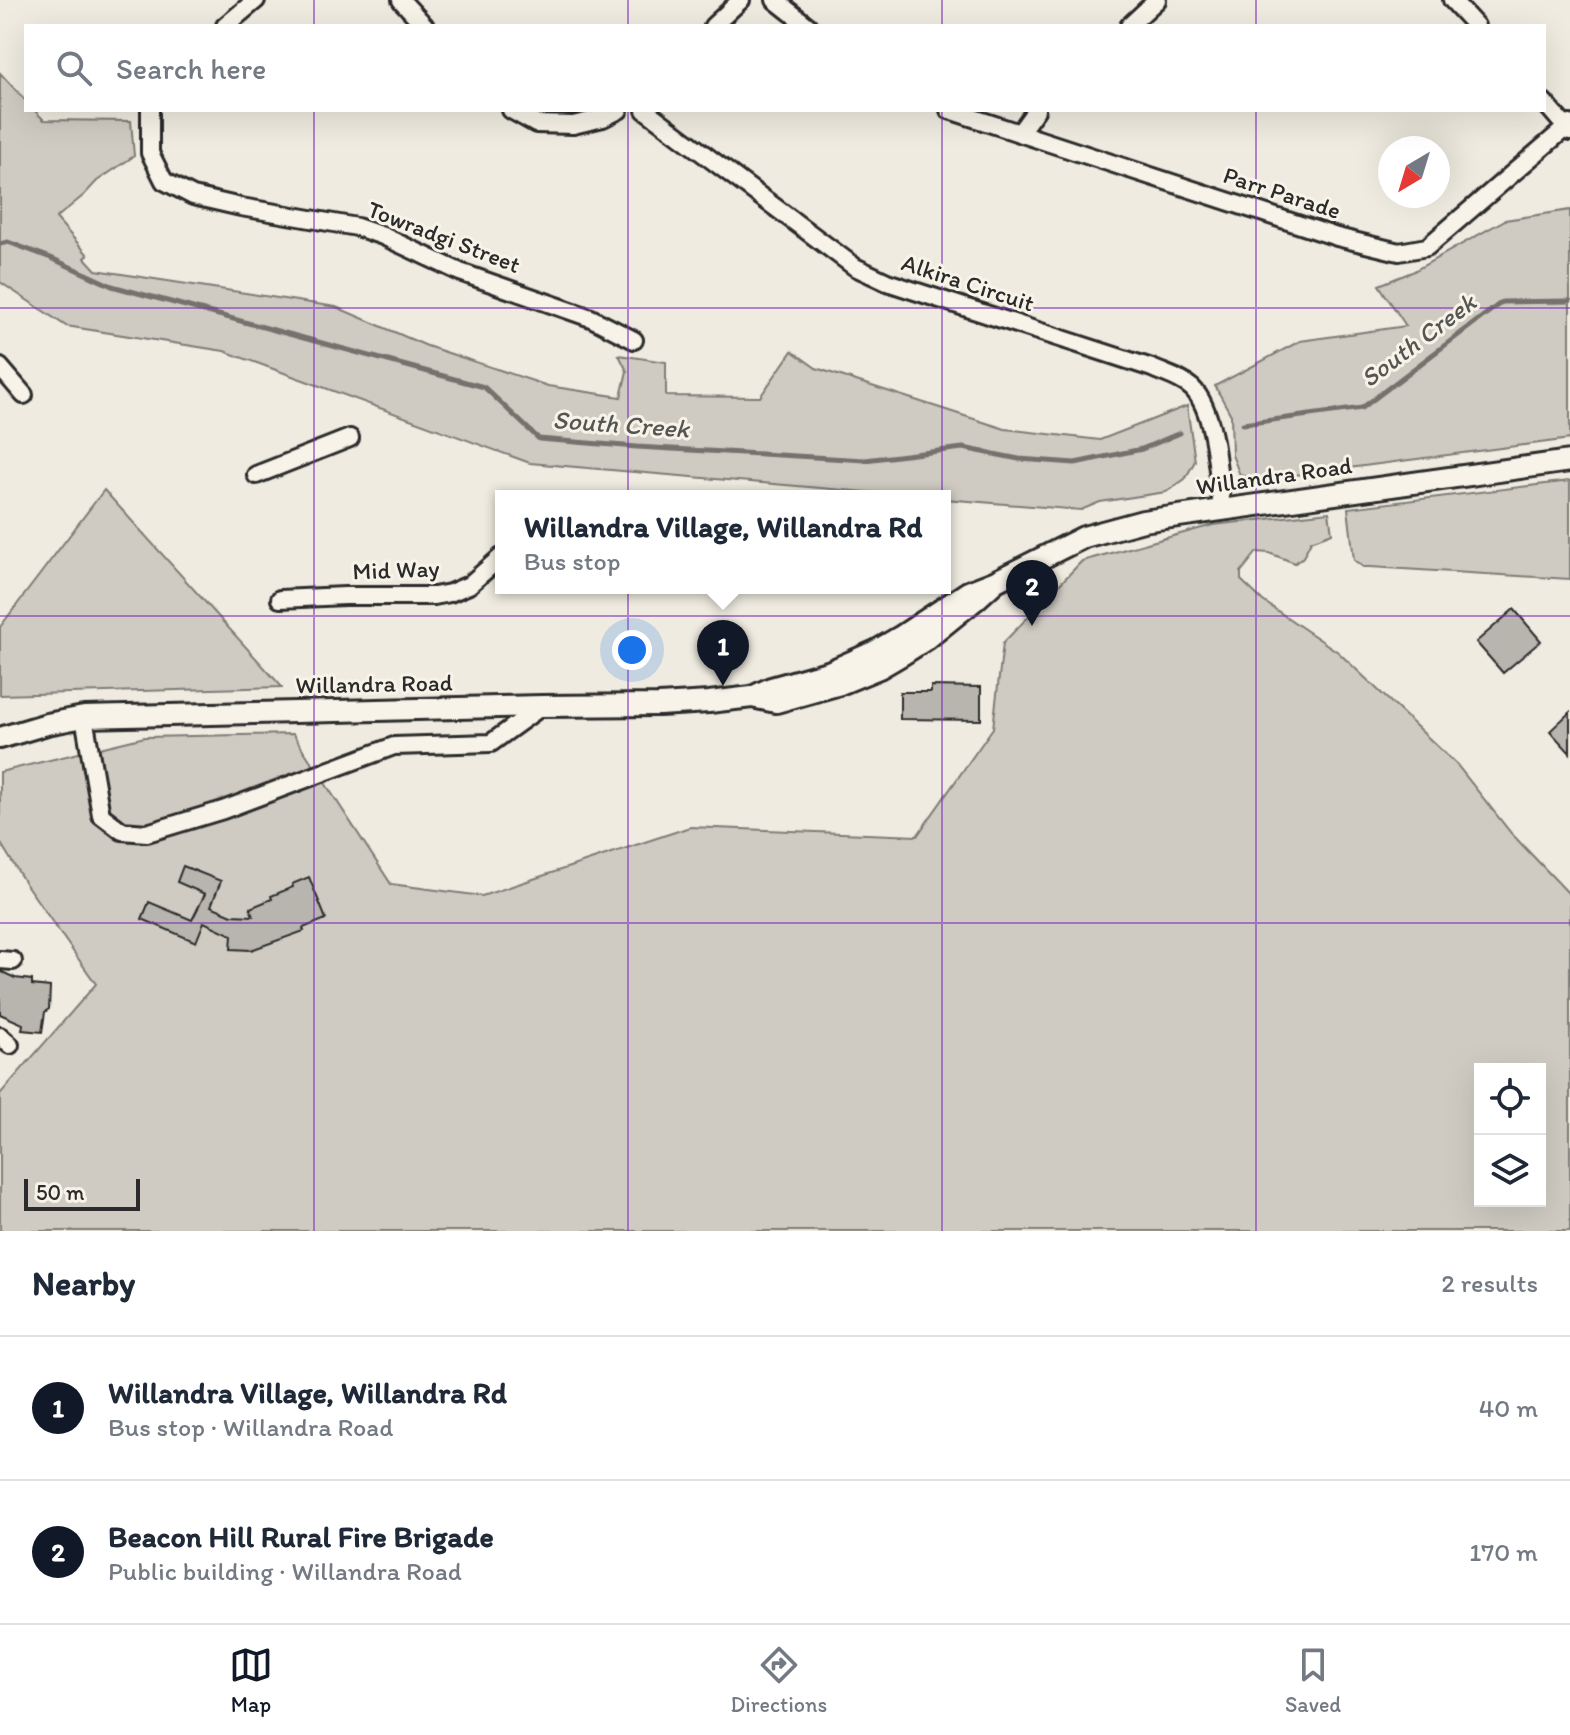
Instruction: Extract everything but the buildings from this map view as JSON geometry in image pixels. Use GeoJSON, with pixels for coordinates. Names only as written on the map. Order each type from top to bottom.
{"type":"FeatureCollection","features":[{"type":"Feature","properties":{"kind":"main road","name":"Willandra Road"},"geometry":{"type":"LineString","coordinates":[[0,738],[84,717],[659,705],[752,697],[776,702],[840,684],[879,668],[928,638],[996,581],[1073,543],[1112,528],[1222,509],[1570,461]]}},
{"type":"Feature","properties":{"kind":"street"},"geometry":{"type":"LineString","coordinates":[[227,24],[256,0]]}},
{"type":"Feature","properties":{"kind":"street"},"geometry":{"type":"LineString","coordinates":[[401,0],[423,24]]}},
{"type":"Feature","properties":{"kind":"street"},"geometry":{"type":"LineString","coordinates":[[715,24],[741,0]]}},
{"type":"Feature","properties":{"kind":"street"},"geometry":{"type":"LineString","coordinates":[[775,0],[805,24]]}},
{"type":"Feature","properties":{"kind":"street"},"geometry":{"type":"LineString","coordinates":[[1131,24],[1157,0]]}},
{"type":"Feature","properties":{"kind":"street"},"geometry":{"type":"LineString","coordinates":[[1452,0],[1474,24]]}},
{"type":"Feature","properties":{"kind":"street"},"geometry":{"type":"LineString","coordinates":[[1546,104],[1569,128]]}},
{"type":"Feature","properties":{"kind":"street","name":"Towradgi Street"},"geometry":{"type":"LineString","coordinates":[[150,112],[150,153],[164,181],[193,196],[357,227],[460,272],[591,318],[634,340]]}},
{"type":"Feature","properties":{"kind":"street"},"geometry":{"type":"LineString","coordinates":[[515,112],[536,124],[573,125],[615,112]]}},
{"type":"Feature","properties":{"kind":"street","name":"Alkira Circuit"},"geometry":{"type":"LineString","coordinates":[[648,112],[855,267],[887,282],[1152,368],[1184,382],[1199,396],[1210,420],[1222,509]]}},
{"type":"Feature","properties":{"kind":"street","name":"Parr Parade"},"geometry":{"type":"LineString","coordinates":[[955,112],[1337,237],[1399,252],[1427,247],[1569,128]]}},
{"type":"Feature","properties":{"kind":"street"},"geometry":{"type":"LineString","coordinates":[[1020,132],[1035,112]]}},
{"type":"Feature","properties":{"kind":"street"},"geometry":{"type":"LineString","coordinates":[[0,367],[24,395]]}},
{"type":"Feature","properties":{"kind":"street"},"geometry":{"type":"LineString","coordinates":[[256,475],[350,438]]}},
{"type":"Feature","properties":{"kind":"street","name":"Mid Way"},"geometry":{"type":"LineString","coordinates":[[280,599],[434,596],[469,585],[495,562]]}},
{"type":"Feature","properties":{"kind":"street"},"geometry":{"type":"LineString","coordinates":[[84,717],[101,815],[122,831],[147,833],[223,810],[394,746],[491,743],[542,706]]}},
{"type":"Feature","properties":{"kind":"shaded area"},"geometry":{"type":"Polygon","coordinates":[[[0,73],[24,99],[24,112],[36,112],[44,120],[131,121],[134,156],[97,181],[56,218],[88,255],[85,258],[96,270],[336,307],[427,346],[548,386],[621,397],[627,371],[619,355],[666,362],[666,396],[760,397],[792,351],[816,368],[1005,429],[1100,440],[1187,406],[1195,461],[1185,479],[1166,492],[1100,502],[1081,510],[951,499],[951,490],[843,490],[530,463],[224,351],[66,326],[0,282],[0,73]]]}},
{"type":"Feature","properties":{"kind":"shaded area"},"geometry":{"type":"Polygon","coordinates":[[[1570,210],[1570,439],[1258,480],[1240,475],[1232,455],[1231,415],[1215,386],[1300,341],[1406,326],[1379,285],[1412,272],[1505,220],[1570,210]]]}},
{"type":"Feature","properties":{"kind":"shaded area"},"geometry":{"type":"Polygon","coordinates":[[[1570,481],[1570,579],[1363,567],[1354,560],[1348,508],[1570,481]]]}},
{"type":"Feature","properties":{"kind":"shaded area"},"geometry":{"type":"Polygon","coordinates":[[[104,490],[282,687],[0,695],[0,627],[104,490]]]}},
{"type":"Feature","properties":{"kind":"shaded area"},"geometry":{"type":"Polygon","coordinates":[[[1329,512],[1332,533],[1311,541],[1303,557],[1295,563],[1257,552],[1241,572],[1241,580],[1263,601],[1338,652],[1457,765],[1511,833],[1570,895],[1570,1231],[0,1231],[0,1094],[96,984],[0,842],[0,772],[145,737],[293,734],[391,884],[482,896],[690,827],[917,836],[993,728],[1003,643],[1082,561],[1213,525],[1329,512]]]}},
{"type":"Feature","properties":{"kind":"waterway","name":"South Creek"},"geometry":{"type":"LineString","coordinates":[[0,244],[8,242],[51,258],[112,286],[484,387],[539,439],[865,460],[963,448],[1019,459],[1075,463],[1142,449],[1180,433]]}},
{"type":"Feature","properties":{"kind":"waterway","name":"South Creek"},"geometry":{"type":"LineString","coordinates":[[1243,424],[1362,408],[1502,302],[1570,301]]}},
{"type":"Feature","properties":{"kind":"place","name":"Beacon Hill Rural Fire Brigade"},"geometry":{"type":"Point","coordinates":[1032,626]}},
{"type":"Feature","properties":{"kind":"place","name":"Willandra Village, Willandra Rd"},"geometry":{"type":"Point","coordinates":[723,686]}}]}
